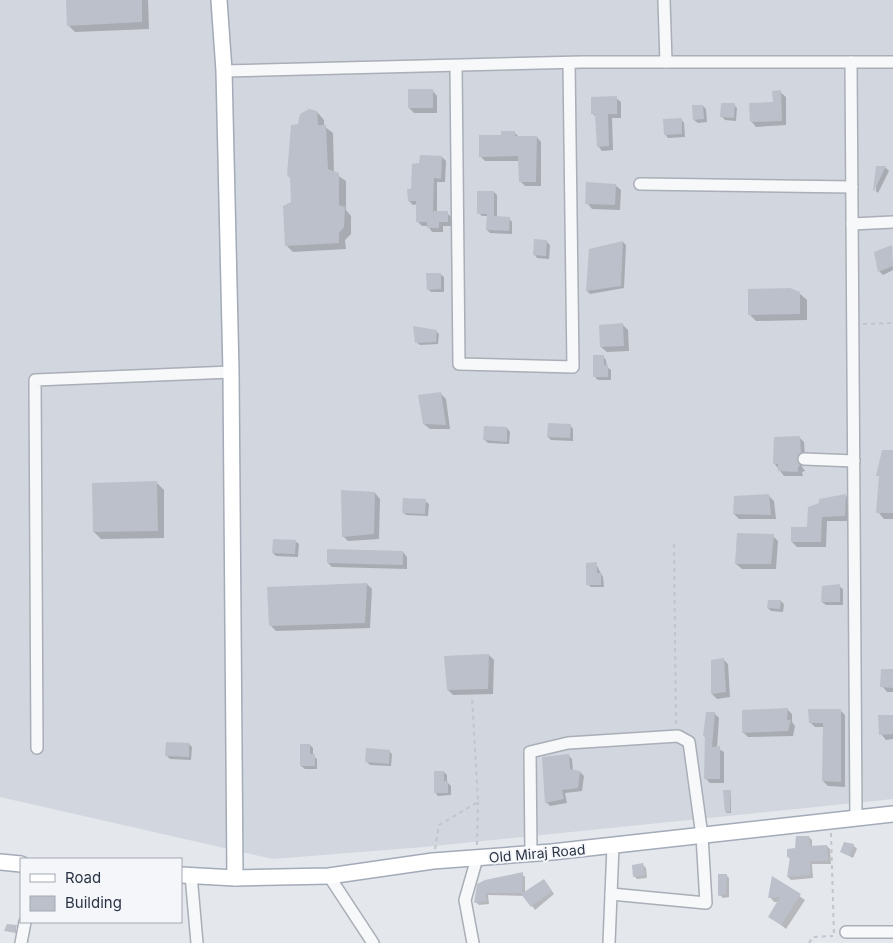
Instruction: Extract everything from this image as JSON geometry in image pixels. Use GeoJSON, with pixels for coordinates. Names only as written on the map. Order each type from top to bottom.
{"type":"FeatureCollection","features":[{"type":"Feature","properties":{"kind":"main road"},"geometry":{"type":"LineString","coordinates":[[220,0],[224,72],[231,372],[235,878]]}},
{"type":"Feature","properties":{"kind":"main road","name":"Old Miraj Road"},"geometry":{"type":"LineString","coordinates":[[186,875],[235,878],[329,876],[433,861],[613,846],[893,814]]}},
{"type":"Feature","properties":{"kind":"main road"},"geometry":{"type":"LineString","coordinates":[[0,862],[20,864]]}},
{"type":"Feature","properties":{"kind":"street"},"geometry":{"type":"LineString","coordinates":[[664,0],[666,62]]}},
{"type":"Feature","properties":{"kind":"street"},"geometry":{"type":"LineString","coordinates":[[851,62],[856,818]]}},
{"type":"Feature","properties":{"kind":"street"},"geometry":{"type":"LineString","coordinates":[[224,72],[569,63],[893,62]]}},
{"type":"Feature","properties":{"kind":"street"},"geometry":{"type":"LineString","coordinates":[[456,66],[459,364],[573,367],[569,63]]}},
{"type":"Feature","properties":{"kind":"street"},"geometry":{"type":"LineString","coordinates":[[640,184],[852,187]]}},
{"type":"Feature","properties":{"kind":"street"},"geometry":{"type":"LineString","coordinates":[[852,224],[893,222]]}},
{"type":"Feature","properties":{"kind":"street"},"geometry":{"type":"LineString","coordinates":[[37,748],[35,380],[231,372]]}},
{"type":"Feature","properties":{"kind":"street"},"geometry":{"type":"LineString","coordinates":[[804,459],[854,461]]}},
{"type":"Feature","properties":{"kind":"street"},"geometry":{"type":"LineString","coordinates":[[531,854],[530,752],[568,743],[678,736],[689,742],[702,836],[706,903],[611,894]]}},
{"type":"Feature","properties":{"kind":"street"},"geometry":{"type":"LineString","coordinates":[[609,943],[613,846]]}},
{"type":"Feature","properties":{"kind":"street"},"geometry":{"type":"LineString","coordinates":[[473,943],[465,900],[476,858]]}},
{"type":"Feature","properties":{"kind":"street"},"geometry":{"type":"LineString","coordinates":[[186,875],[197,943]]}},
{"type":"Feature","properties":{"kind":"street"},"geometry":{"type":"LineString","coordinates":[[329,876],[373,943]]}},
{"type":"Feature","properties":{"kind":"street"},"geometry":{"type":"LineString","coordinates":[[21,943],[25,923]]}},
{"type":"Feature","properties":{"kind":"street"},"geometry":{"type":"LineString","coordinates":[[840,934],[893,932]]}},
{"type":"Feature","properties":{"kind":"path"},"geometry":{"type":"LineString","coordinates":[[853,324],[893,323]]}},
{"type":"Feature","properties":{"kind":"path"},"geometry":{"type":"LineString","coordinates":[[674,544],[676,732]]}},
{"type":"Feature","properties":{"kind":"path"},"geometry":{"type":"LineString","coordinates":[[472,696],[478,802],[476,858]]}},
{"type":"Feature","properties":{"kind":"path"},"geometry":{"type":"LineString","coordinates":[[433,861],[439,825],[478,802]]}},
{"type":"Feature","properties":{"kind":"path"},"geometry":{"type":"LineString","coordinates":[[830,821],[840,934]]}},
{"type":"Feature","properties":{"kind":"shaded area"},"geometry":{"type":"Polygon","coordinates":[[[0,0],[893,0],[893,799],[424,847],[273,859],[0,797],[0,0]]]}},
{"type":"Feature","properties":{"kind":"building"},"geometry":{"type":"Polygon","coordinates":[[[66,0],[142,0],[142,22],[67,26],[66,0]]]}},
{"type":"Feature","properties":{"kind":"building"},"geometry":{"type":"Polygon","coordinates":[[[408,89],[433,89],[433,108],[408,108],[408,89]]]}},
{"type":"Feature","properties":{"kind":"building"},"geometry":{"type":"Polygon","coordinates":[[[781,90],[782,121],[750,122],[749,103],[773,102],[772,91],[781,90]]]}},
{"type":"Feature","properties":{"kind":"building"},"geometry":{"type":"Polygon","coordinates":[[[617,96],[617,114],[608,114],[609,146],[597,147],[595,114],[591,114],[591,97],[617,96]]]}},
{"type":"Feature","properties":{"kind":"building"},"geometry":{"type":"Polygon","coordinates":[[[721,103],[735,103],[734,118],[720,117],[721,103]]]}},
{"type":"Feature","properties":{"kind":"building"},"geometry":{"type":"Polygon","coordinates":[[[692,105],[703,105],[704,119],[693,120],[692,105]]]}},
{"type":"Feature","properties":{"kind":"building"},"geometry":{"type":"Polygon","coordinates":[[[309,109],[317,111],[318,125],[326,125],[328,169],[339,173],[339,205],[345,207],[344,227],[339,233],[339,243],[285,246],[283,206],[291,202],[290,178],[287,175],[291,125],[298,124],[300,114],[309,109]]]}},
{"type":"Feature","properties":{"kind":"building"},"geometry":{"type":"Polygon","coordinates":[[[682,118],[682,134],[664,135],[663,119],[682,118]]]}},
{"type":"Feature","properties":{"kind":"building"},"geometry":{"type":"Polygon","coordinates":[[[501,131],[515,131],[515,136],[537,136],[536,182],[519,182],[518,156],[479,157],[479,135],[501,135],[501,131]]]}},
{"type":"Feature","properties":{"kind":"building"},"geometry":{"type":"Polygon","coordinates":[[[420,155],[442,156],[441,179],[434,178],[433,211],[448,211],[448,222],[439,222],[439,228],[427,228],[427,222],[416,222],[416,201],[408,201],[407,189],[411,189],[412,164],[419,163],[420,155]]]}},
{"type":"Feature","properties":{"kind":"building"},"geometry":{"type":"Polygon","coordinates":[[[876,166],[886,166],[873,191],[876,166]]]}},
{"type":"Feature","properties":{"kind":"building"},"geometry":{"type":"Polygon","coordinates":[[[586,182],[616,184],[615,205],[585,204],[586,182]]]}},
{"type":"Feature","properties":{"kind":"building"},"geometry":{"type":"Polygon","coordinates":[[[477,191],[494,191],[494,216],[510,217],[509,231],[486,230],[487,214],[477,214],[477,191]]]}},
{"type":"Feature","properties":{"kind":"building"},"geometry":{"type":"Polygon","coordinates":[[[534,239],[547,240],[546,256],[533,255],[534,239]]]}},
{"type":"Feature","properties":{"kind":"building"},"geometry":{"type":"Polygon","coordinates":[[[623,241],[621,286],[586,291],[589,249],[623,241]]]}},
{"type":"Feature","properties":{"kind":"building"},"geometry":{"type":"Polygon","coordinates":[[[892,245],[893,266],[878,272],[874,252],[892,245]]]}},
{"type":"Feature","properties":{"kind":"building"},"geometry":{"type":"Polygon","coordinates":[[[426,273],[441,273],[441,289],[427,290],[426,273]]]}},
{"type":"Feature","properties":{"kind":"building"},"geometry":{"type":"Polygon","coordinates":[[[790,288],[800,292],[800,314],[748,315],[748,289],[790,288]]]}},
{"type":"Feature","properties":{"kind":"building"},"geometry":{"type":"Polygon","coordinates":[[[623,323],[624,346],[600,347],[599,325],[623,323]]]}},
{"type":"Feature","properties":{"kind":"building"},"geometry":{"type":"Polygon","coordinates":[[[413,326],[437,330],[436,342],[415,343],[413,326]]]}},
{"type":"Feature","properties":{"kind":"building"},"geometry":{"type":"Polygon","coordinates":[[[593,355],[604,355],[604,365],[608,365],[608,377],[593,377],[593,355]]]}},
{"type":"Feature","properties":{"kind":"building"},"geometry":{"type":"Polygon","coordinates":[[[441,392],[446,425],[423,424],[418,395],[441,392]]]}},
{"type":"Feature","properties":{"kind":"building"},"geometry":{"type":"Polygon","coordinates":[[[548,423],[571,424],[570,438],[547,437],[548,423]]]}},
{"type":"Feature","properties":{"kind":"building"},"geometry":{"type":"Polygon","coordinates":[[[484,426],[507,427],[507,442],[483,440],[484,426]]]}},
{"type":"Feature","properties":{"kind":"building"},"geometry":{"type":"Polygon","coordinates":[[[800,436],[801,452],[797,459],[800,466],[798,467],[798,472],[778,471],[778,464],[773,464],[774,437],[800,436]]]}},
{"type":"Feature","properties":{"kind":"building"},"geometry":{"type":"Polygon","coordinates":[[[882,450],[893,450],[893,513],[876,513],[879,476],[876,476],[882,450]]]}},
{"type":"Feature","properties":{"kind":"building"},"geometry":{"type":"Polygon","coordinates":[[[157,481],[158,531],[93,532],[92,483],[157,481]]]}},
{"type":"Feature","properties":{"kind":"building"},"geometry":{"type":"Polygon","coordinates":[[[341,490],[375,492],[374,534],[342,537],[341,490]]]}},
{"type":"Feature","properties":{"kind":"building"},"geometry":{"type":"Polygon","coordinates":[[[769,494],[771,515],[733,514],[734,496],[769,494]]]}},
{"type":"Feature","properties":{"kind":"building"},"geometry":{"type":"Polygon","coordinates":[[[846,494],[845,516],[822,517],[821,542],[791,542],[791,527],[807,527],[808,507],[819,503],[819,499],[846,494]]]}},
{"type":"Feature","properties":{"kind":"building"},"geometry":{"type":"Polygon","coordinates":[[[403,498],[426,499],[425,514],[402,513],[403,498]]]}},
{"type":"Feature","properties":{"kind":"building"},"geometry":{"type":"Polygon","coordinates":[[[737,533],[774,534],[771,564],[735,564],[737,533]]]}},
{"type":"Feature","properties":{"kind":"building"},"geometry":{"type":"Polygon","coordinates":[[[273,539],[296,540],[295,554],[272,553],[273,539]]]}},
{"type":"Feature","properties":{"kind":"building"},"geometry":{"type":"Polygon","coordinates":[[[327,549],[403,551],[403,565],[327,563],[327,549]]]}},
{"type":"Feature","properties":{"kind":"building"},"geometry":{"type":"Polygon","coordinates":[[[597,562],[597,573],[601,573],[601,585],[586,585],[586,563],[597,562]]]}},
{"type":"Feature","properties":{"kind":"building"},"geometry":{"type":"Polygon","coordinates":[[[367,583],[365,623],[269,626],[267,587],[367,583]]]}},
{"type":"Feature","properties":{"kind":"building"},"geometry":{"type":"Polygon","coordinates":[[[840,584],[840,602],[821,602],[822,586],[840,584]]]}},
{"type":"Feature","properties":{"kind":"building"},"geometry":{"type":"Polygon","coordinates":[[[768,600],[781,600],[780,609],[767,608],[768,600]]]}},
{"type":"Feature","properties":{"kind":"building"},"geometry":{"type":"Polygon","coordinates":[[[489,654],[488,689],[447,690],[444,656],[489,654]]]}},
{"type":"Feature","properties":{"kind":"building"},"geometry":{"type":"Polygon","coordinates":[[[724,658],[726,692],[711,694],[711,660],[724,658]]]}},
{"type":"Feature","properties":{"kind":"building"},"geometry":{"type":"Polygon","coordinates":[[[881,669],[893,669],[893,688],[880,687],[881,669]]]}},
{"type":"Feature","properties":{"kind":"building"},"geometry":{"type":"Polygon","coordinates":[[[788,708],[787,720],[791,720],[788,731],[742,733],[742,710],[788,708]]]}},
{"type":"Feature","properties":{"kind":"building"},"geometry":{"type":"Polygon","coordinates":[[[808,709],[841,709],[841,782],[822,781],[823,723],[809,723],[808,709]]]}},
{"type":"Feature","properties":{"kind":"building"},"geometry":{"type":"Polygon","coordinates":[[[706,712],[715,712],[712,747],[720,746],[720,779],[704,779],[705,736],[703,736],[706,712]]]}},
{"type":"Feature","properties":{"kind":"building"},"geometry":{"type":"Polygon","coordinates":[[[878,715],[893,715],[893,734],[879,735],[878,715]]]}},
{"type":"Feature","properties":{"kind":"building"},"geometry":{"type":"Polygon","coordinates":[[[166,742],[189,743],[189,757],[165,756],[166,742]]]}},
{"type":"Feature","properties":{"kind":"building"},"geometry":{"type":"Polygon","coordinates":[[[300,744],[310,744],[310,754],[315,754],[315,766],[300,766],[300,744]]]}},
{"type":"Feature","properties":{"kind":"building"},"geometry":{"type":"Polygon","coordinates":[[[366,748],[390,750],[389,764],[365,762],[366,748]]]}},
{"type":"Feature","properties":{"kind":"building"},"geometry":{"type":"Polygon","coordinates":[[[569,754],[570,769],[580,771],[578,788],[562,790],[564,799],[545,803],[542,757],[569,754]]]}},
{"type":"Feature","properties":{"kind":"building"},"geometry":{"type":"Polygon","coordinates":[[[434,771],[444,771],[444,781],[448,781],[448,793],[434,793],[434,771]]]}},
{"type":"Feature","properties":{"kind":"building"},"geometry":{"type":"Polygon","coordinates":[[[723,790],[731,790],[730,812],[725,812],[723,790]]]}},
{"type":"Feature","properties":{"kind":"building"},"geometry":{"type":"Polygon","coordinates":[[[796,836],[809,836],[810,846],[827,845],[828,861],[810,861],[810,875],[787,877],[790,857],[787,857],[787,849],[795,848],[796,836]]]}},
{"type":"Feature","properties":{"kind":"building"},"geometry":{"type":"Polygon","coordinates":[[[844,842],[854,844],[850,856],[840,852],[844,842]]]}},
{"type":"Feature","properties":{"kind":"building"},"geometry":{"type":"Polygon","coordinates":[[[643,863],[645,875],[633,877],[632,865],[643,863]]]}},
{"type":"Feature","properties":{"kind":"building"},"geometry":{"type":"Polygon","coordinates":[[[523,872],[522,893],[485,893],[487,901],[474,903],[477,884],[485,880],[523,872]]]}},
{"type":"Feature","properties":{"kind":"building"},"geometry":{"type":"Polygon","coordinates":[[[718,874],[727,874],[726,894],[718,896],[718,874]]]}},
{"type":"Feature","properties":{"kind":"building"},"geometry":{"type":"Polygon","coordinates":[[[772,876],[801,894],[781,925],[768,917],[780,897],[768,898],[772,876]]]}},
{"type":"Feature","properties":{"kind":"building"},"geometry":{"type":"Polygon","coordinates":[[[544,879],[552,891],[531,907],[521,894],[544,879]]]}},
{"type":"Feature","properties":{"kind":"building"},"geometry":{"type":"Polygon","coordinates":[[[7,924],[17,925],[15,932],[4,931],[7,924]]]}}]}
